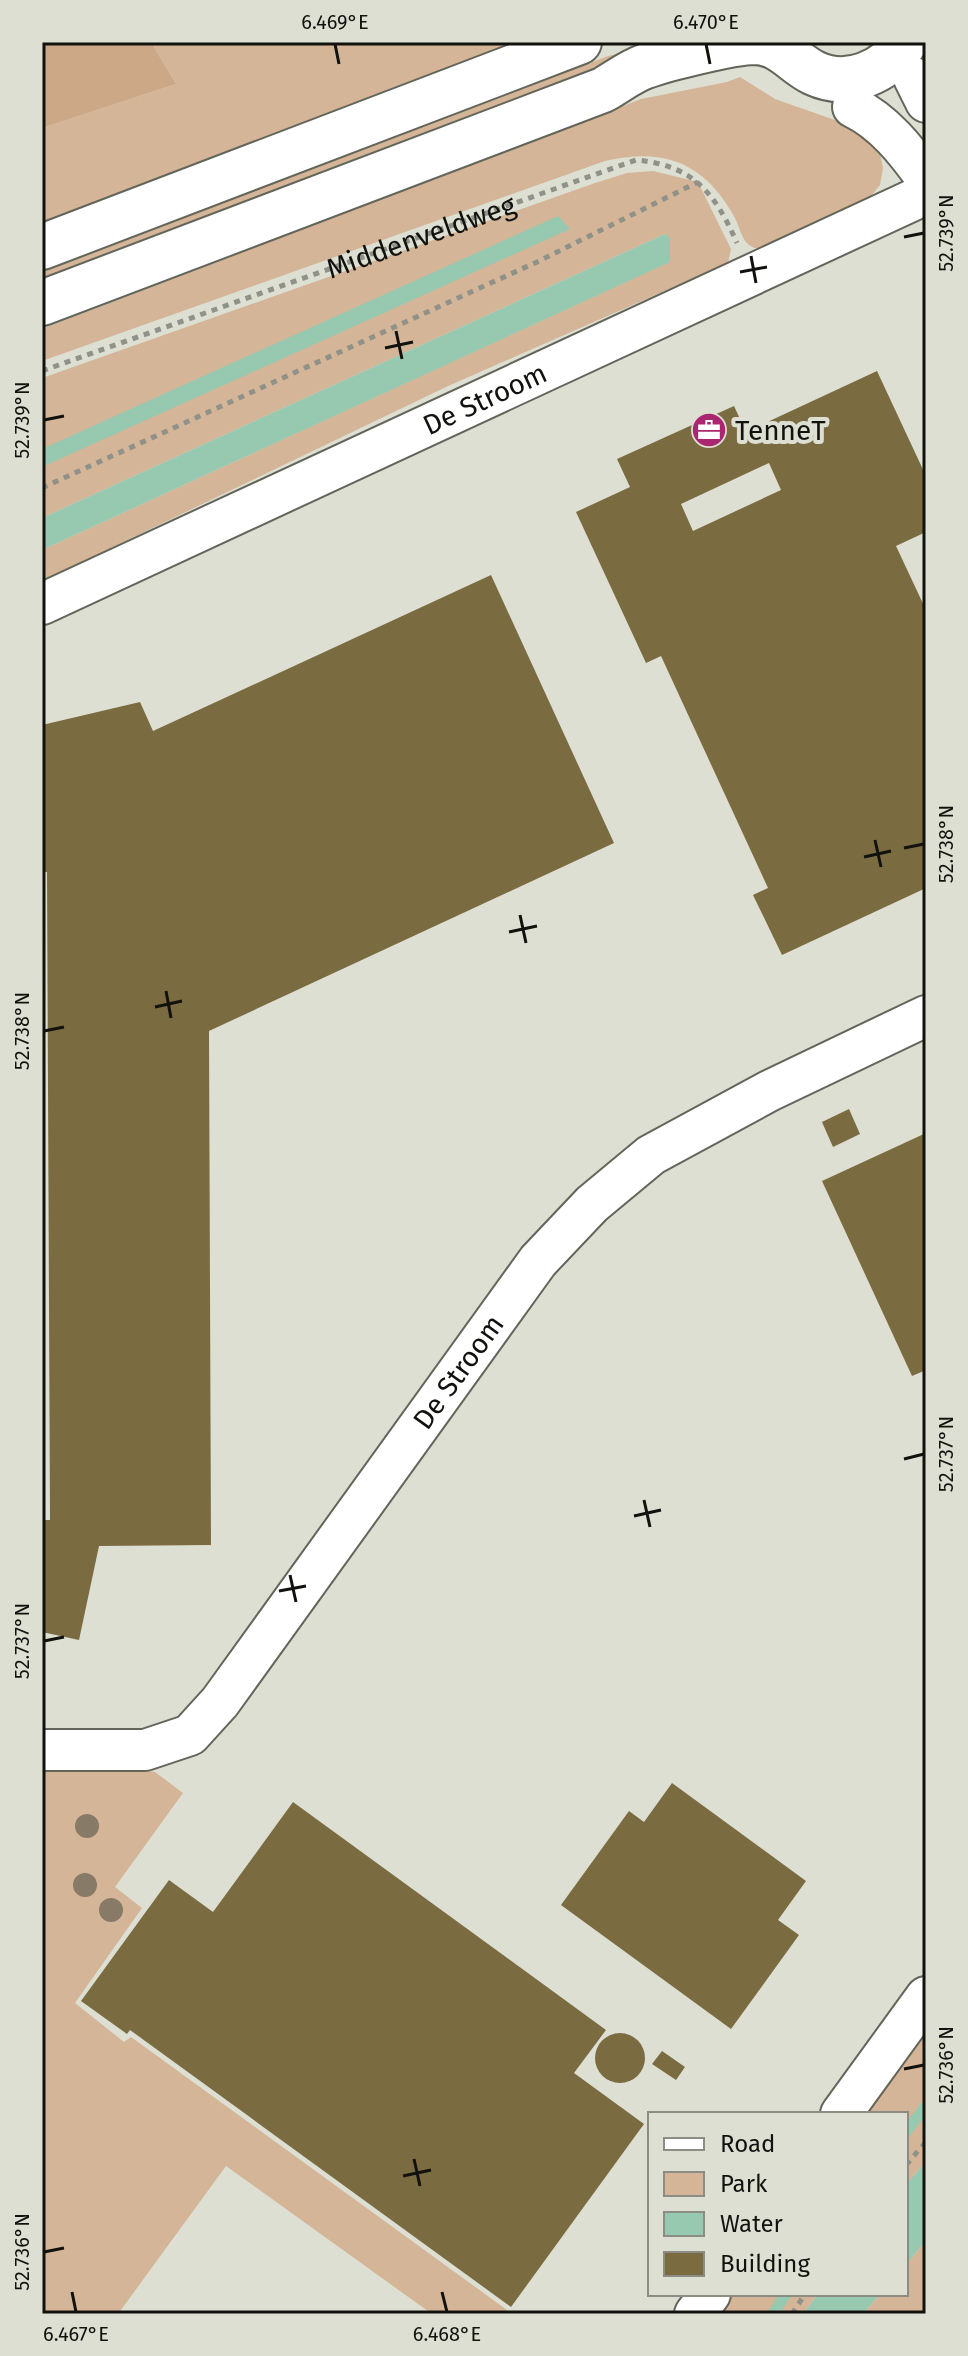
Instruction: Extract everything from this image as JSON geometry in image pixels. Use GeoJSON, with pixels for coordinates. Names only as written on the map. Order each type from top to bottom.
{"type":"FeatureCollection","features":[{"type":"Feature","properties":{"kind":"main road"},"geometry":{"type":"LineString","coordinates":[[42,247],[583,43]]}},
{"type":"Feature","properties":{"kind":"main road"},"geometry":{"type":"LineString","coordinates":[[781,49],[816,74],[832,78],[849,79],[880,69],[893,58],[916,66],[888,97],[853,107],[836,107],[802,99],[758,55],[781,49]]}},
{"type":"Feature","properties":{"kind":"main road"},"geometry":{"type":"LineString","coordinates":[[42,303],[603,90],[649,86],[736,67],[761,73],[758,55]]}},
{"type":"Feature","properties":{"kind":"street"},"geometry":{"type":"LineString","coordinates":[[853,107],[881,125],[926,178]]}},
{"type":"Feature","properties":{"kind":"street","name":"De Stroom"},"geometry":{"type":"LineString","coordinates":[[42,604],[926,194]]}},
{"type":"Feature","properties":{"kind":"street","name":"De Stroom"},"geometry":{"type":"LineString","coordinates":[[42,1750],[145,1750],[190,1735],[220,1702],[538,1261],[592,1204],[651,1155],[769,1091],[926,1016]]}},
{"type":"Feature","properties":{"kind":"street"},"geometry":{"type":"LineString","coordinates":[[842,2112],[926,1997]]}},
{"type":"Feature","properties":{"kind":"street"},"geometry":{"type":"LineString","coordinates":[[695,2314],[708,2296]]}},
{"type":"Feature","properties":{"kind":"path","name":"Middenveldweg"},"geometry":{"type":"LineString","coordinates":[[42,371],[636,160],[674,167],[698,182],[719,208],[751,274]]}},
{"type":"Feature","properties":{"kind":"path"},"geometry":{"type":"LineString","coordinates":[[42,488],[539,261],[698,182]]}},
{"type":"Feature","properties":{"kind":"path"},"geometry":{"type":"LineString","coordinates":[[908,2163],[926,2142]]}},
{"type":"Feature","properties":{"kind":"path"},"geometry":{"type":"LineString","coordinates":[[792,2314],[804,2296]]}},
{"type":"Feature","properties":{"kind":"green space"},"geometry":{"type":"Polygon","coordinates":[[[151,42],[520,42],[42,226],[42,128],[176,84],[151,42]]]}},
{"type":"Feature","properties":{"kind":"green space"},"geometry":{"type":"Polygon","coordinates":[[[672,42],[42,281],[42,272],[608,56],[672,42]]]}},
{"type":"Feature","properties":{"kind":"green space"},"geometry":{"type":"Polygon","coordinates":[[[740,77],[775,99],[869,132],[879,149],[883,168],[880,185],[865,203],[760,249],[746,242],[723,199],[697,172],[665,158],[646,156],[605,161],[42,361],[42,329],[641,99],[740,77]]]}},
{"type":"Feature","properties":{"kind":"green space"},"geometry":{"type":"Polygon","coordinates":[[[653,171],[698,182],[731,249],[728,263],[446,387],[42,581],[42,550],[669,262],[670,239],[665,234],[42,518],[42,378],[595,183],[627,173],[653,171]]]}},
{"type":"Feature","properties":{"kind":"green space"},"geometry":{"type":"Polygon","coordinates":[[[42,1772],[155,1772],[183,1793],[115,1887],[142,1908],[75,2003],[124,2042],[131,2037],[507,2310],[504,2314],[432,2314],[226,2166],[118,2314],[42,2314],[42,1772]]]}},
{"type":"Feature","properties":{"kind":"green space"},"geometry":{"type":"Polygon","coordinates":[[[926,2027],[926,2162],[908,2182],[908,2112],[863,2112],[926,2027]]]}},
{"type":"Feature","properties":{"kind":"green space"},"geometry":{"type":"Polygon","coordinates":[[[926,2241],[926,2314],[863,2314],[878,2296],[908,2296],[908,2262],[926,2241]]]}},
{"type":"Feature","properties":{"kind":"green space"},"geometry":{"type":"Polygon","coordinates":[[[730,2296],[816,2296],[803,2314],[717,2314],[730,2296]]]}},
{"type":"Feature","properties":{"kind":"shaded area"},"geometry":{"type":"Polygon","coordinates":[[[42,42],[151,42],[176,84],[42,128],[42,42]]]}},
{"type":"Feature","properties":{"kind":"water"},"geometry":{"type":"Polygon","coordinates":[[[558,216],[570,229],[42,467],[42,449],[558,216]]]}},
{"type":"Feature","properties":{"kind":"water"},"geometry":{"type":"Polygon","coordinates":[[[665,234],[670,238],[670,262],[42,550],[42,518],[665,234]]]}},
{"type":"Feature","properties":{"kind":"water"},"geometry":{"type":"Polygon","coordinates":[[[926,2162],[926,2241],[908,2262],[908,2182],[926,2162]]]}},
{"type":"Feature","properties":{"kind":"water"},"geometry":{"type":"Polygon","coordinates":[[[816,2296],[878,2296],[863,2314],[803,2314],[816,2296]]]}},
{"type":"Feature","properties":{"kind":"building"},"geometry":{"type":"Polygon","coordinates":[[[877,371],[926,476],[926,532],[896,546],[926,610],[926,888],[782,955],[753,895],[768,888],[661,656],[646,663],[576,512],[630,487],[617,459],[734,406],[746,432],[877,371]],[[769,463],[681,504],[693,531],[781,490],[769,463]]]}},
{"type":"Feature","properties":{"kind":"building"},"geometry":{"type":"Polygon","coordinates":[[[491,575],[614,843],[209,1031],[211,1545],[99,1546],[79,1640],[42,1632],[42,1520],[50,1520],[47,872],[42,872],[42,725],[140,702],[153,731],[491,575]]]}},
{"type":"Feature","properties":{"kind":"building"},"geometry":{"type":"Polygon","coordinates":[[[849,1109],[860,1134],[833,1147],[822,1122],[849,1109]]]}},
{"type":"Feature","properties":{"kind":"building"},"geometry":{"type":"Polygon","coordinates":[[[926,1133],[926,1370],[912,1376],[822,1181],[926,1133]]]}},
{"type":"Feature","properties":{"kind":"building"},"geometry":{"type":"Polygon","coordinates":[[[672,1783],[806,1881],[778,1920],[799,1935],[731,2029],[561,1905],[629,1811],[644,1822],[672,1783]]]}},
{"type":"Feature","properties":{"kind":"building"},"geometry":{"type":"Polygon","coordinates":[[[293,1802],[606,2030],[574,2073],[644,2124],[511,2307],[130,2030],[127,2034],[81,2001],[169,1880],[213,1912],[293,1802]]]}},
{"type":"Feature","properties":{"kind":"building"},"geometry":{"type":"Polygon","coordinates":[[[620,2033],[638,2040],[645,2058],[638,2076],[620,2083],[602,2076],[595,2058],[602,2040],[620,2033]]]}},
{"type":"Feature","properties":{"kind":"building"},"geometry":{"type":"Polygon","coordinates":[[[662,2051],[685,2067],[676,2080],[652,2064],[662,2051]]]}},
{"type":"Feature","properties":{"kind":"waterway"},"geometry":{"type":"LineString","coordinates":[[908,2129],[926,2106]]}},
{"type":"Feature","properties":{"kind":"waterway"},"geometry":{"type":"LineString","coordinates":[[773,2314],[785,2296]]}},
{"type":"Feature","properties":{"kind":"place","name":"TenneT"},"geometry":{"type":"Point","coordinates":[709,430]}}]}
